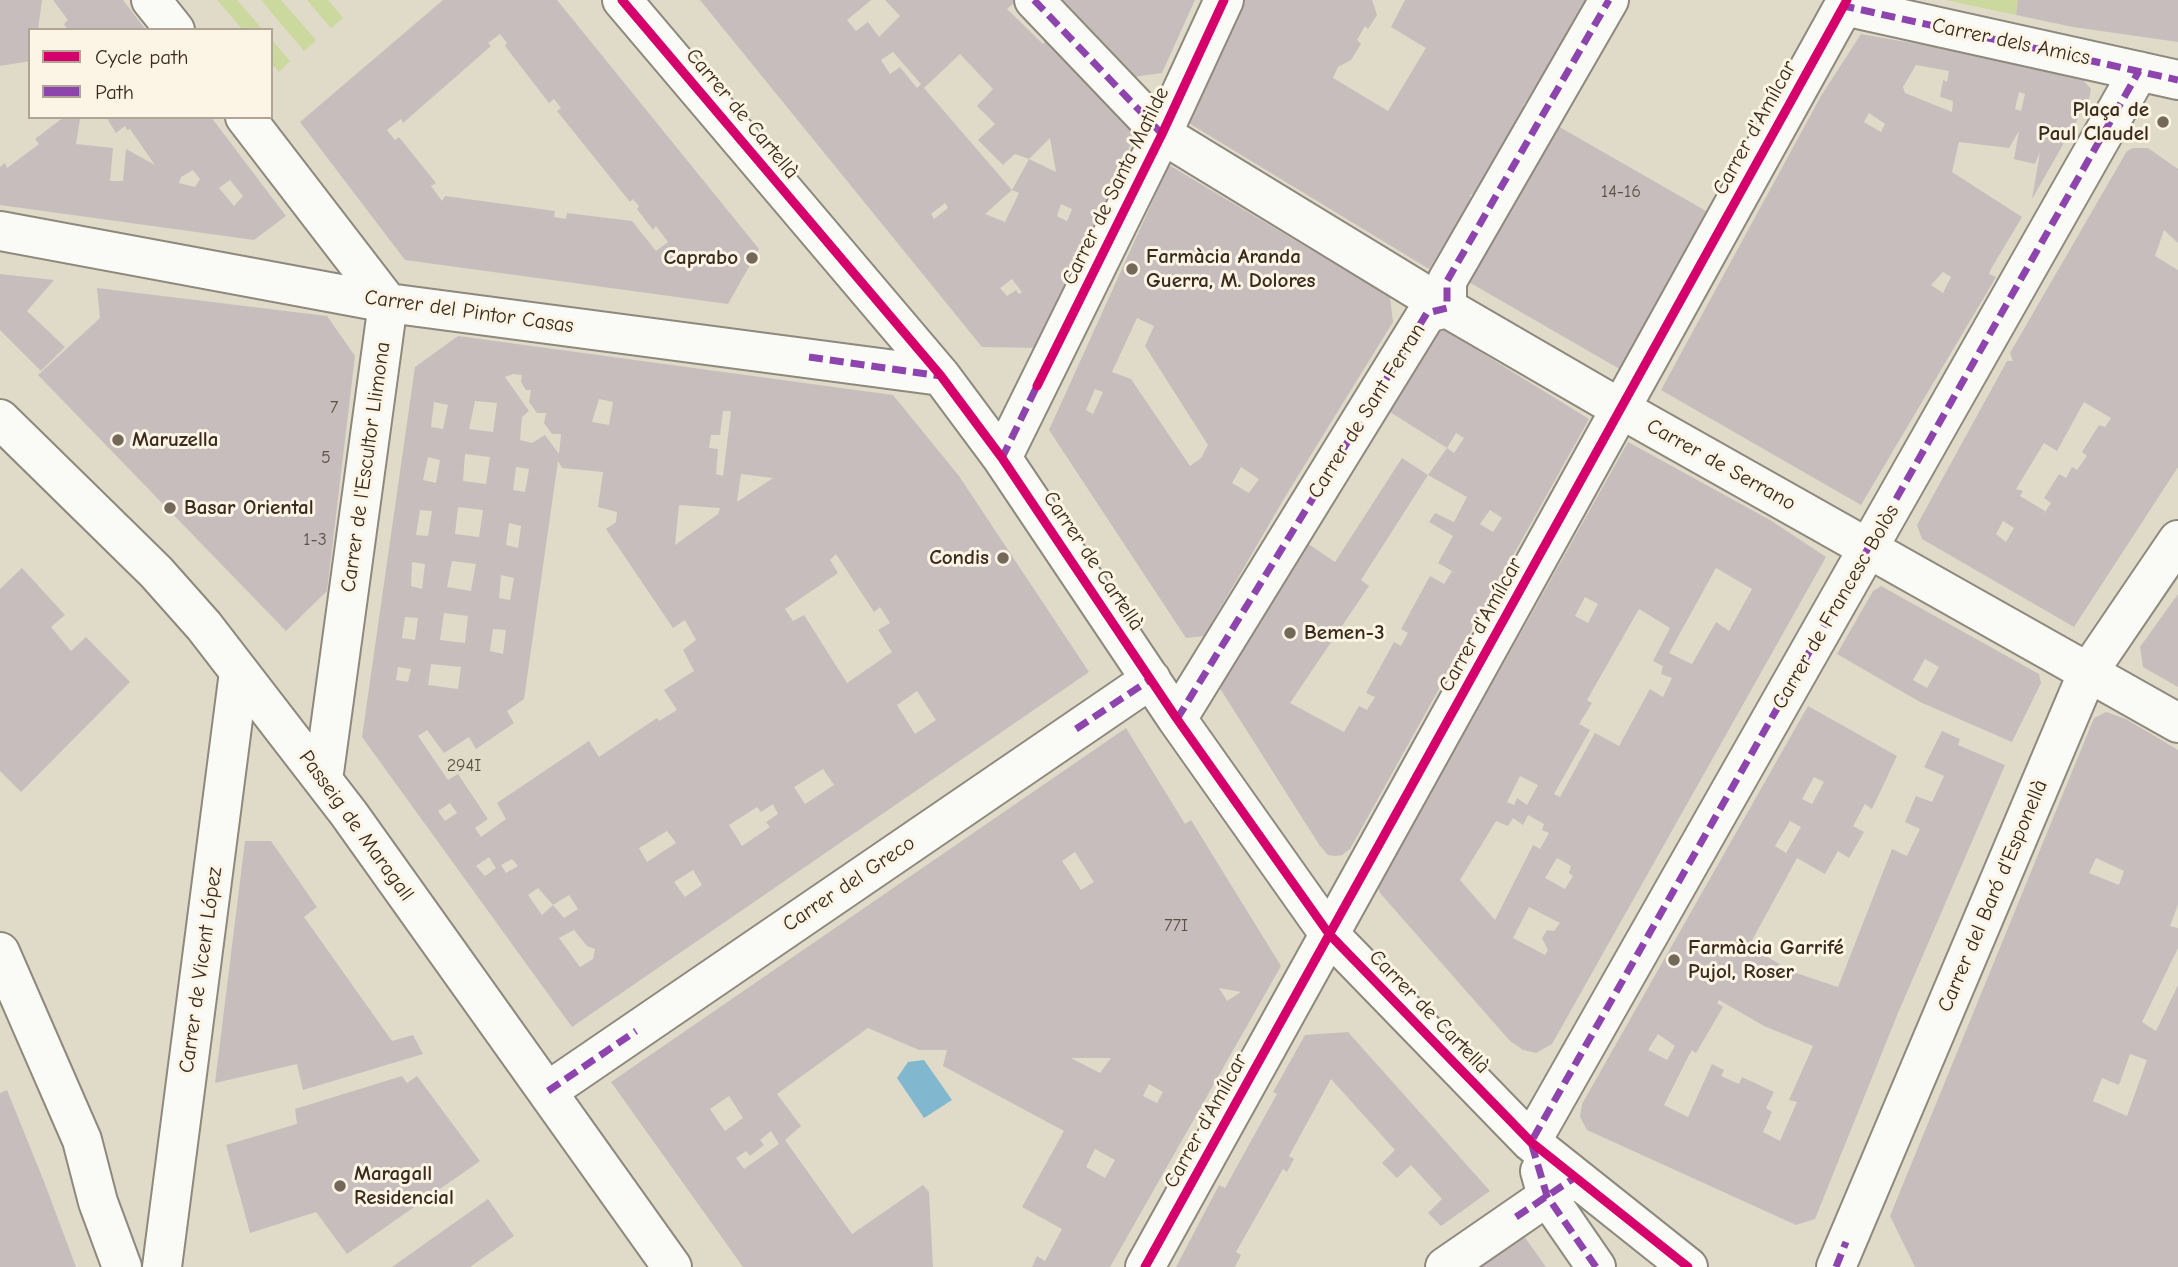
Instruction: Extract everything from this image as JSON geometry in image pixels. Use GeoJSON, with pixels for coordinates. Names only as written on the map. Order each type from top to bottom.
{"type":"FeatureCollection","features":[{"type":"Feature","properties":{"kind":"street"},"geometry":{"type":"LineString","coordinates":[[151,0],[173,28]]}},
{"type":"Feature","properties":{"kind":"street","name":"Carrer de Cartellà"},"geometry":{"type":"LineString","coordinates":[[622,0],[941,376],[1002,458],[1177,719],[1329,934],[1531,1142],[1560,1187]]}},
{"type":"Feature","properties":{"kind":"street","name":"Carrer de Serrano"},"geometry":{"type":"LineString","coordinates":[[1034,0],[1162,134],[1447,308],[1621,409],[2178,723]]}},
{"type":"Feature","properties":{"kind":"street","name":"Carrer de Santa Matilde"},"geometry":{"type":"LineString","coordinates":[[1002,458],[1162,134],[1224,0]]}},
{"type":"Feature","properties":{"kind":"street","name":"Carrer de Sant Ferran"},"geometry":{"type":"LineString","coordinates":[[1177,719],[1427,313],[1447,308],[1447,281],[1609,0]]}},
{"type":"Feature","properties":{"kind":"street","name":"Carrer dels Amics"},"geometry":{"type":"LineString","coordinates":[[1845,3],[2178,80]]}},
{"type":"Feature","properties":{"kind":"street","name":"Carrer d'Amílcar"},"geometry":{"type":"LineString","coordinates":[[1145,1267],[1845,3]]}},
{"type":"Feature","properties":{"kind":"street","name":"Carrer de Francesc Bolòs"},"geometry":{"type":"LineString","coordinates":[[1531,1142],[1871,549],[2139,71]]}},
{"type":"Feature","properties":{"kind":"street"},"geometry":{"type":"LineString","coordinates":[[246,119],[388,303]]}},
{"type":"Feature","properties":{"kind":"street","name":"Carrer del Pintor Casas"},"geometry":{"type":"LineString","coordinates":[[0,231],[388,303],[941,376]]}},
{"type":"Feature","properties":{"kind":"street","name":"Carrer de l'Escultor Llimona"},"geometry":{"type":"LineString","coordinates":[[323,780],[388,303]]}},
{"type":"Feature","properties":{"kind":"street","name":"Passeig de Maragall"},"geometry":{"type":"LineString","coordinates":[[0,419],[156,572],[204,626],[323,780],[672,1267]]}},
{"type":"Feature","properties":{"kind":"street","name":"Carrer del Baró d'Esponellà"},"geometry":{"type":"LineString","coordinates":[[1836,1267],[2087,674],[2178,540]]}},
{"type":"Feature","properties":{"kind":"street","name":"Carrer de Vicent López"},"geometry":{"type":"LineString","coordinates":[[162,1267],[239,672]]}},
{"type":"Feature","properties":{"kind":"street","name":"Carrer del Greco"},"geometry":{"type":"LineString","coordinates":[[548,1091],[1151,679]]}},
{"type":"Feature","properties":{"kind":"street"},"geometry":{"type":"LineString","coordinates":[[0,951],[82,1139],[98,1202],[121,1267]]}},
{"type":"Feature","properties":{"kind":"street"},"geometry":{"type":"LineString","coordinates":[[1560,1187],[1678,1263]]}},
{"type":"Feature","properties":{"kind":"street"},"geometry":{"type":"LineString","coordinates":[[1445,1267],[1560,1187]]}},
{"type":"Feature","properties":{"kind":"street"},"geometry":{"type":"LineString","coordinates":[[1560,1187],[1596,1267]]}},
{"type":"Feature","properties":{"kind":"green space"},"geometry":{"type":"Polygon","coordinates":[[[217,0],[237,0],[261,28],[241,28],[217,0]]]}},
{"type":"Feature","properties":{"kind":"green space"},"geometry":{"type":"Polygon","coordinates":[[[261,0],[281,0],[316,40],[304,51],[261,0]]]}},
{"type":"Feature","properties":{"kind":"green space"},"geometry":{"type":"Polygon","coordinates":[[[307,0],[328,0],[343,18],[331,28],[307,0]]]}},
{"type":"Feature","properties":{"kind":"green space"},"geometry":{"type":"Polygon","coordinates":[[[1946,0],[2018,0],[2016,15],[1946,0]]]}},
{"type":"Feature","properties":{"kind":"green space"},"geometry":{"type":"Polygon","coordinates":[[[273,41],[290,61],[279,72],[273,65],[273,41]]]}},
{"type":"Feature","properties":{"kind":"water"},"geometry":{"type":"Polygon","coordinates":[[[924,1060],[952,1100],[924,1118],[897,1078],[908,1062],[924,1060]]]}},
{"type":"Feature","properties":{"kind":"building"},"geometry":{"type":"Polygon","coordinates":[[[0,0],[42,0],[38,28],[28,28],[28,61],[0,66],[0,0]]]}},
{"type":"Feature","properties":{"kind":"building"},"geometry":{"type":"Polygon","coordinates":[[[53,0],[123,0],[144,28],[67,28],[64,24],[68,20],[53,0]]]}},
{"type":"Feature","properties":{"kind":"building"},"geometry":{"type":"Polygon","coordinates":[[[443,0],[557,0],[759,249],[728,304],[405,260],[300,122],[443,0]],[[500,34],[488,43],[491,46],[403,123],[401,119],[387,130],[395,140],[399,137],[436,183],[431,186],[442,201],[445,196],[555,211],[554,217],[566,219],[567,213],[632,221],[656,251],[668,242],[656,226],[653,230],[637,209],[639,206],[633,199],[630,202],[557,111],[561,108],[554,99],[549,103],[505,46],[507,43],[500,34]]]}},
{"type":"Feature","properties":{"kind":"building"},"geometry":{"type":"Polygon","coordinates":[[[700,0],[871,0],[847,20],[856,31],[868,22],[879,37],[900,16],[885,0],[1013,0],[1015,2],[1007,9],[1043,44],[1048,36],[1137,130],[1040,348],[982,347],[700,0]],[[893,52],[881,60],[890,74],[900,67],[917,88],[921,84],[893,52]],[[960,54],[924,88],[1012,190],[1029,159],[1015,154],[1003,165],[978,140],[995,124],[977,106],[993,89],[960,54]],[[1050,138],[1029,159],[1056,172],[1050,138]],[[1012,190],[985,214],[1005,222],[1019,193],[1012,190]],[[945,203],[931,214],[934,219],[948,208],[945,203]],[[1061,204],[1057,216],[1067,221],[1072,209],[1061,204]],[[1012,279],[1000,288],[1007,296],[1016,290],[1019,294],[1022,292],[1012,279]]]}},
{"type":"Feature","properties":{"kind":"building"},"geometry":{"type":"Polygon","coordinates":[[[1060,0],[1195,0],[1162,73],[1133,77],[1060,0]]]}},
{"type":"Feature","properties":{"kind":"building"},"geometry":{"type":"Polygon","coordinates":[[[1245,0],[1372,0],[1377,15],[1368,29],[1365,26],[1357,40],[1361,44],[1351,60],[1338,67],[1333,78],[1388,111],[1426,48],[1391,27],[1405,0],[1590,0],[1523,106],[1527,108],[1475,193],[1470,195],[1472,201],[1429,269],[1187,122],[1245,0]]]}},
{"type":"Feature","properties":{"kind":"building"},"geometry":{"type":"Polygon","coordinates":[[[2018,0],[2178,0],[2178,42],[2073,27],[2016,15],[2018,0]]]}},
{"type":"Feature","properties":{"kind":"building"},"geometry":{"type":"Polygon","coordinates":[[[1861,34],[2076,72],[2091,89],[2089,99],[2032,199],[2040,152],[2035,164],[2014,159],[2019,131],[2009,148],[1959,142],[1952,172],[2022,217],[1991,269],[1989,274],[1996,277],[1861,505],[1661,390],[1821,96],[1861,34]],[[1916,65],[1903,87],[1905,93],[1952,112],[1953,101],[1940,97],[1943,80],[1947,82],[1949,71],[1916,65]],[[2019,92],[2015,109],[2021,111],[2025,94],[2019,92]],[[1869,113],[1864,122],[1881,132],[1885,124],[1869,113]],[[1943,272],[1931,285],[1943,293],[1951,277],[1943,272]]]}},
{"type":"Feature","properties":{"kind":"building"},"geometry":{"type":"Polygon","coordinates":[[[61,119],[80,119],[76,144],[113,148],[110,181],[123,181],[126,149],[155,165],[130,129],[127,130],[125,126],[116,133],[107,119],[213,119],[286,216],[254,240],[0,205],[0,167],[5,163],[7,168],[39,144],[35,139],[61,119]],[[193,170],[181,177],[179,183],[195,187],[200,179],[193,170]],[[230,180],[219,188],[234,206],[243,196],[230,180]]]}},
{"type":"Feature","properties":{"kind":"building"},"geometry":{"type":"Polygon","coordinates":[[[1556,125],[1713,215],[1623,371],[1467,281],[1556,125]]]}},
{"type":"Feature","properties":{"kind":"building"},"geometry":{"type":"Polygon","coordinates":[[[2133,148],[2148,148],[2178,169],[2178,243],[2164,230],[2155,256],[2178,270],[2178,467],[2074,627],[1922,539],[1917,525],[2007,361],[2013,361],[2010,353],[2127,151],[2133,148]],[[2084,402],[2057,451],[2044,443],[2016,489],[2023,491],[2020,496],[2045,511],[2041,518],[2051,503],[2044,498],[2059,474],[2066,478],[2072,467],[2077,470],[2087,456],[2082,452],[2099,425],[2105,427],[2111,418],[2084,402]],[[2003,521],[1996,534],[2006,542],[2014,528],[2003,521]]]}},
{"type":"Feature","properties":{"kind":"building"},"geometry":{"type":"Polygon","coordinates":[[[1169,165],[1390,297],[1393,322],[1285,497],[1204,636],[1186,638],[1049,430],[1169,165]],[[1137,318],[1112,372],[1131,379],[1190,466],[1201,458],[1208,445],[1145,346],[1154,326],[1137,318]],[[1095,389],[1086,410],[1093,414],[1103,392],[1095,389]],[[1241,467],[1232,483],[1249,493],[1259,479],[1241,467]]]}},
{"type":"Feature","properties":{"kind":"building"},"geometry":{"type":"Polygon","coordinates":[[[0,274],[54,280],[27,311],[65,347],[41,371],[0,330],[0,274]]]}},
{"type":"Feature","properties":{"kind":"building"},"geometry":{"type":"Polygon","coordinates":[[[97,288],[327,316],[355,356],[327,591],[286,631],[38,375],[100,318],[97,288]]]}},
{"type":"Feature","properties":{"kind":"building"},"geometry":{"type":"Polygon","coordinates":[[[1430,321],[1589,419],[1350,849],[1342,855],[1328,855],[1214,679],[1301,539],[1335,562],[1402,458],[1428,475],[1447,448],[1379,405],[1430,321]],[[1456,433],[1447,448],[1454,453],[1464,438],[1456,433]],[[1428,475],[1361,580],[1369,586],[1290,703],[1344,732],[1359,706],[1367,710],[1375,697],[1366,693],[1394,642],[1401,646],[1408,633],[1401,629],[1430,576],[1444,584],[1452,571],[1438,563],[1453,536],[1429,522],[1435,513],[1454,522],[1467,497],[1428,475]],[[1490,510],[1480,524],[1493,532],[1502,518],[1490,510]]]}},
{"type":"Feature","properties":{"kind":"building"},"geometry":{"type":"Polygon","coordinates":[[[458,336],[893,395],[959,476],[1089,672],[572,1027],[362,737],[415,367],[458,336]],[[513,374],[505,377],[529,411],[522,417],[520,440],[532,443],[545,435],[559,454],[561,434],[552,434],[544,423],[546,413],[537,413],[529,402],[531,390],[526,390],[521,382],[522,375],[513,374]],[[599,399],[592,422],[609,425],[613,402],[599,399]],[[475,401],[469,429],[493,432],[497,403],[475,401]],[[434,402],[431,427],[443,429],[448,405],[434,402]],[[723,411],[720,435],[711,435],[709,448],[718,449],[716,474],[723,476],[731,411],[723,411]],[[465,454],[463,481],[486,484],[490,457],[465,454]],[[428,457],[423,480],[436,483],[440,460],[428,457]],[[558,461],[524,699],[507,711],[514,723],[476,749],[469,737],[444,753],[427,730],[418,736],[448,780],[458,774],[488,819],[475,828],[481,837],[506,819],[497,803],[589,741],[599,757],[657,718],[659,721],[677,710],[664,690],[694,671],[683,650],[696,640],[685,620],[673,628],[606,529],[616,522],[617,512],[598,507],[603,472],[562,468],[558,461]],[[516,467],[513,490],[525,492],[529,469],[516,467]],[[741,474],[737,502],[773,478],[741,474]],[[679,505],[675,545],[718,514],[720,508],[679,505]],[[458,507],[455,534],[479,537],[483,510],[458,507]],[[420,510],[416,535],[428,536],[432,511],[420,510]],[[509,523],[506,545],[518,548],[521,526],[509,523]],[[836,554],[830,560],[838,573],[785,609],[793,621],[804,615],[847,683],[892,652],[878,630],[890,623],[880,607],[874,612],[836,554]],[[452,561],[447,587],[471,591],[476,564],[452,561]],[[412,562],[411,586],[422,589],[425,564],[412,562]],[[501,575],[499,598],[510,600],[514,578],[501,575]],[[444,613],[440,640],[465,643],[468,616],[444,613]],[[405,617],[402,638],[415,640],[418,618],[405,617]],[[493,629],[490,651],[503,654],[506,630],[493,629]],[[431,664],[428,685],[458,689],[461,667],[431,664]],[[398,667],[396,680],[408,682],[411,669],[398,667]],[[917,691],[897,705],[915,734],[936,720],[917,691]],[[823,769],[794,787],[805,804],[834,785],[823,769]],[[450,803],[438,811],[445,821],[457,813],[450,803]],[[773,804],[761,812],[757,807],[729,825],[742,846],[770,827],[766,822],[778,814],[773,804]],[[667,831],[639,848],[647,862],[676,843],[667,831]],[[489,857],[476,866],[485,876],[496,868],[489,857]],[[512,859],[501,865],[506,873],[518,866],[512,859]],[[693,870],[674,882],[685,897],[702,885],[693,870]],[[538,888],[528,895],[542,915],[553,905],[538,888]],[[569,895],[553,905],[564,918],[578,909],[569,895]],[[574,930],[559,938],[580,967],[593,959],[595,949],[587,946],[574,930]]]}},
{"type":"Feature","properties":{"kind":"building"},"geometry":{"type":"Polygon","coordinates":[[[1628,442],[1770,520],[1826,557],[1552,1044],[1536,1053],[1523,1050],[1510,1041],[1380,893],[1378,887],[1628,442]],[[1716,568],[1669,653],[1692,664],[1716,622],[1729,631],[1752,589],[1716,568]],[[1585,597],[1575,616],[1588,623],[1598,604],[1585,597]],[[1639,609],[1587,700],[1592,703],[1579,724],[1590,730],[1554,794],[1560,797],[1595,733],[1619,746],[1650,689],[1663,697],[1672,678],[1661,674],[1663,666],[1653,661],[1670,628],[1639,609]],[[1520,776],[1507,802],[1514,805],[1517,798],[1527,805],[1538,785],[1520,776]],[[1528,815],[1523,825],[1513,818],[1508,826],[1496,821],[1460,880],[1495,920],[1533,845],[1540,849],[1549,833],[1542,830],[1544,824],[1528,815]],[[1557,858],[1545,878],[1565,889],[1573,876],[1569,873],[1571,866],[1557,858]],[[1529,907],[1513,938],[1545,955],[1548,950],[1542,938],[1547,930],[1554,931],[1560,923],[1529,907]]]}},
{"type":"Feature","properties":{"kind":"building"},"geometry":{"type":"Polygon","coordinates":[[[22,568],[65,615],[51,627],[71,651],[86,637],[130,682],[21,792],[0,771],[0,589],[22,568]]]}},
{"type":"Feature","properties":{"kind":"building"},"geometry":{"type":"Polygon","coordinates":[[[1881,586],[2039,674],[2041,683],[2012,742],[1920,702],[1837,654],[1873,591],[1881,586]],[[1925,659],[1913,680],[1927,688],[1939,667],[1925,659]]]}},
{"type":"Feature","properties":{"kind":"building"},"geometry":{"type":"Polygon","coordinates":[[[2178,594],[2178,687],[2143,667],[2140,647],[2178,594]]]}},
{"type":"Feature","properties":{"kind":"building"},"geometry":{"type":"Polygon","coordinates":[[[1808,706],[1897,756],[1872,809],[1865,804],[1853,826],[1864,832],[1849,858],[1838,851],[1825,874],[1797,858],[1749,946],[1793,972],[1838,987],[1892,849],[1907,856],[1920,829],[1905,822],[1916,796],[1932,802],[1944,776],[1924,767],[1942,731],[1960,739],[1958,745],[2005,765],[1898,1013],[1815,1219],[1796,1225],[1587,1130],[1580,1117],[1582,1104],[1808,706]],[[1814,777],[1802,799],[1812,804],[1824,782],[1814,777]],[[1790,821],[1775,846],[1786,853],[1801,827],[1790,821]],[[1719,1000],[1717,1003],[1723,1007],[1696,1053],[1692,1050],[1664,1105],[1688,1117],[1712,1064],[1724,1070],[1721,1076],[1739,1084],[1742,1077],[1774,1092],[1766,1108],[1772,1112],[1763,1132],[1780,1141],[1797,1102],[1789,1100],[1813,1046],[1764,1026],[1719,1000]],[[1658,1034],[1648,1050],[1667,1060],[1675,1046],[1658,1034]]]}},
{"type":"Feature","properties":{"kind":"building"},"geometry":{"type":"Polygon","coordinates":[[[2106,712],[2126,719],[2178,750],[2178,905],[2170,926],[2178,928],[2178,948],[2142,1022],[2156,1031],[2178,985],[2178,1267],[1915,1267],[1890,1216],[2094,718],[2106,712]],[[2096,858],[2089,873],[2119,885],[2124,871],[2096,858]],[[2130,1054],[2119,1085],[2102,1078],[2093,1101],[2127,1116],[2147,1060],[2130,1054]]]}},
{"type":"Feature","properties":{"kind":"building"},"geometry":{"type":"Polygon","coordinates":[[[1126,728],[1185,824],[1191,820],[1281,966],[1110,1267],[1032,1267],[1037,1256],[1045,1261],[1062,1229],[1022,1207],[1064,1131],[943,1066],[947,1050],[919,1050],[868,1028],[777,1094],[801,1126],[785,1140],[852,1234],[923,1185],[929,1192],[933,1267],[743,1267],[611,1082],[1126,728]],[[1075,852],[1062,861],[1081,890],[1094,882],[1075,852]],[[1219,988],[1227,1001],[1241,992],[1219,988]],[[1071,1058],[1100,1073],[1111,1058],[1071,1058]],[[1149,1084],[1143,1096],[1157,1103],[1163,1092],[1149,1084]],[[729,1096],[710,1109],[725,1131],[743,1118],[729,1096]],[[771,1131],[760,1140],[764,1145],[750,1156],[746,1151],[736,1158],[744,1169],[779,1144],[771,1131]],[[1095,1149],[1086,1167],[1105,1178],[1115,1160],[1095,1149]]]}},
{"type":"Feature","properties":{"kind":"building"},"geometry":{"type":"Polygon","coordinates":[[[245,841],[271,841],[317,907],[304,917],[392,1041],[413,1035],[423,1054],[303,1090],[297,1064],[215,1083],[245,841]]]}},
{"type":"Feature","properties":{"kind":"building"},"geometry":{"type":"Polygon","coordinates":[[[1348,1032],[1490,1191],[1441,1226],[1428,1213],[1442,1199],[1411,1165],[1397,1178],[1382,1163],[1395,1150],[1331,1079],[1289,1156],[1294,1159],[1287,1172],[1283,1169],[1236,1252],[1241,1255],[1235,1267],[1176,1267],[1219,1185],[1225,1188],[1277,1094],[1273,1092],[1305,1035],[1348,1032]]]}},
{"type":"Feature","properties":{"kind":"building","name":"Maragall Residencial"},"geometry":{"type":"Polygon","coordinates":[[[402,1076],[407,1083],[417,1076],[480,1161],[347,1254],[316,1212],[250,1233],[226,1145],[297,1124],[295,1109],[402,1076]]]}},
{"type":"Feature","properties":{"kind":"building"},"geometry":{"type":"Polygon","coordinates":[[[7,1090],[76,1267],[0,1267],[0,1093],[7,1090]]]}},
{"type":"Feature","properties":{"kind":"building"},"geometry":{"type":"Polygon","coordinates":[[[488,1199],[514,1236],[470,1267],[392,1267],[488,1199]]]}},
{"type":"Feature","properties":{"kind":"building"},"geometry":{"type":"Polygon","coordinates":[[[1521,1232],[1546,1267],[1472,1267],[1521,1232]]]}},
{"type":"Feature","properties":{"kind":"marked path"},"geometry":{"type":"LineString","coordinates":[[1034,0],[1162,134]]}},
{"type":"Feature","properties":{"kind":"marked path"},"geometry":{"type":"LineString","coordinates":[[1177,719],[1427,313],[1447,308],[1447,281],[1609,0]]}},
{"type":"Feature","properties":{"kind":"marked path"},"geometry":{"type":"LineString","coordinates":[[1842,9],[1844,6],[2178,80]]}},
{"type":"Feature","properties":{"kind":"marked path"},"geometry":{"type":"LineString","coordinates":[[1596,1267],[1547,1196],[1531,1142],[2139,71]]}},
{"type":"Feature","properties":{"kind":"marked path"},"geometry":{"type":"LineString","coordinates":[[809,357],[941,376]]}},
{"type":"Feature","properties":{"kind":"marked path"},"geometry":{"type":"LineString","coordinates":[[1002,458],[1037,386]]}},
{"type":"Feature","properties":{"kind":"marked path"},"geometry":{"type":"LineString","coordinates":[[1076,729],[1151,679]]}},
{"type":"Feature","properties":{"kind":"marked path"},"geometry":{"type":"LineString","coordinates":[[548,1091],[636,1031]]}},
{"type":"Feature","properties":{"kind":"marked path"},"geometry":{"type":"LineString","coordinates":[[1516,1217],[1574,1178]]}},
{"type":"Feature","properties":{"kind":"marked path"},"geometry":{"type":"LineString","coordinates":[[1836,1267],[1846,1242]]}},
{"type":"Feature","properties":{"kind":"cycle path"},"geometry":{"type":"LineString","coordinates":[[622,0],[941,376],[1002,458],[1177,719],[1329,934],[1531,1142],[1688,1267]]}},
{"type":"Feature","properties":{"kind":"cycle path"},"geometry":{"type":"LineString","coordinates":[[1037,386],[1162,134],[1224,0]]}},
{"type":"Feature","properties":{"kind":"cycle path"},"geometry":{"type":"LineString","coordinates":[[1145,1267],[1847,0]]}},
{"type":"Feature","properties":{"kind":"place","name":"Plaça de Paul Claudel"},"geometry":{"type":"Point","coordinates":[2163,122]}},
{"type":"Feature","properties":{"kind":"place","name":"Caprabo"},"geometry":{"type":"Point","coordinates":[752,258]}},
{"type":"Feature","properties":{"kind":"place","name":"Farmàcia Aranda Guerra, M. Dolores"},"geometry":{"type":"Point","coordinates":[1132,269]}},
{"type":"Feature","properties":{"kind":"place","name":"Maruzella"},"geometry":{"type":"Point","coordinates":[118,440]}},
{"type":"Feature","properties":{"kind":"place","name":"Basar Oriental"},"geometry":{"type":"Point","coordinates":[170,508]}},
{"type":"Feature","properties":{"kind":"place","name":"Condis"},"geometry":{"type":"Point","coordinates":[1003,558]}},
{"type":"Feature","properties":{"kind":"place","name":"Bemen-3"},"geometry":{"type":"Point","coordinates":[1290,633]}},
{"type":"Feature","properties":{"kind":"place","name":"Farmàcia Garrifé Pujol, Roser"},"geometry":{"type":"Point","coordinates":[1674,960]}},
{"type":"Feature","properties":{"kind":"place","name":"Maragall Residencial"},"geometry":{"type":"Point","coordinates":[340,1186]}}]}
